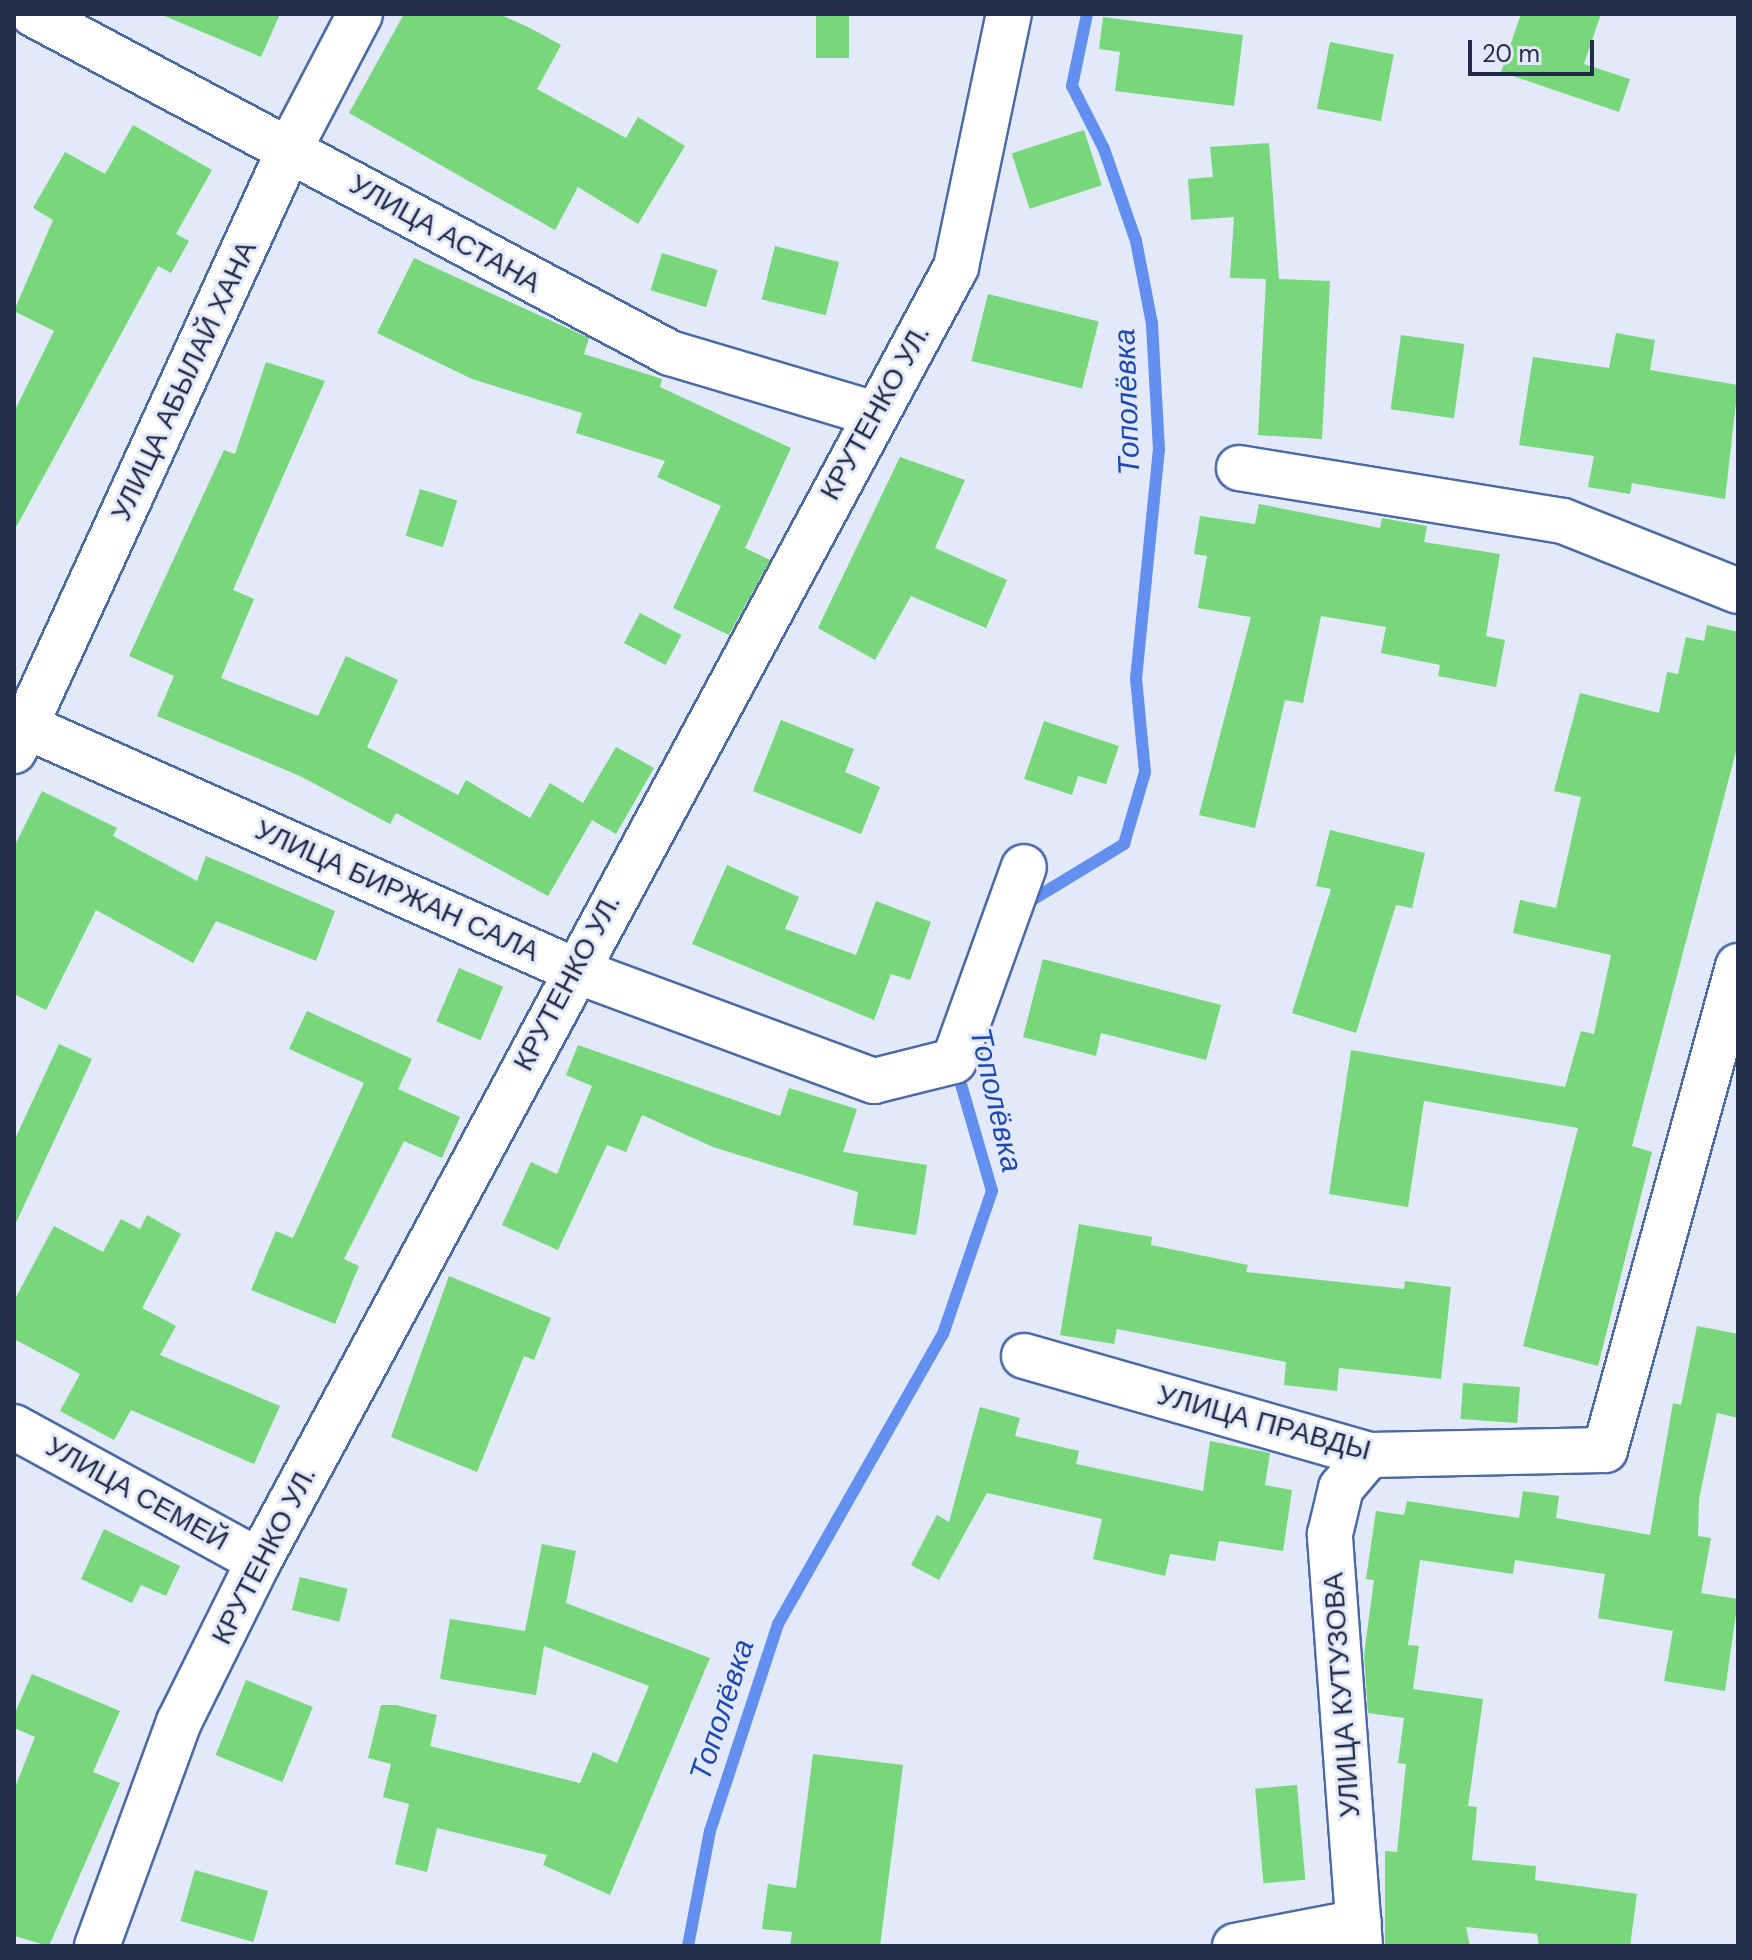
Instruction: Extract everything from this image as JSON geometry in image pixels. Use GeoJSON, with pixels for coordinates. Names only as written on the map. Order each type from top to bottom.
{"type":"FeatureCollection","features":[{"type":"Feature","properties":{"kind":"street","name":"УЛИЦА АСТАНА"},"geometry":{"type":"LineString","coordinates":[[33,14],[290,148],[670,353],[874,414]]}},
{"type":"Feature","properties":{"kind":"street","name":"УЛИЦА АБЫЛАЙ ХАНА"},"geometry":{"type":"LineString","coordinates":[[18,733],[290,148],[360,14]]}},
{"type":"Feature","properties":{"kind":"street","name":"КРУТЕНКО УЛ."},"geometry":{"type":"LineString","coordinates":[[97,1946],[179,1722],[259,1561],[574,970],[956,267],[1009,14]]}},
{"type":"Feature","properties":{"kind":"street"},"geometry":{"type":"LineString","coordinates":[[1239,468],[1563,521],[1738,591]]}},
{"type":"Feature","properties":{"kind":"street","name":"УЛИЦА БИРЖАН САЛА"},"geometry":{"type":"LineString","coordinates":[[18,733],[574,970],[874,1081],[954,1061],[1024,867]]}},
{"type":"Feature","properties":{"kind":"street","name":"УЛИЦА ПРАВДЫ"},"geometry":{"type":"LineString","coordinates":[[1024,1356],[1369,1455],[1605,1450],[1738,966]]}},
{"type":"Feature","properties":{"kind":"street","name":"УЛИЦА СЕМЕЙ"},"geometry":{"type":"LineString","coordinates":[[14,1427],[259,1561]]}},
{"type":"Feature","properties":{"kind":"street","name":"УЛИЦА КУТУЗОВА"},"geometry":{"type":"LineString","coordinates":[[1360,1934],[1330,1534],[1341,1488],[1369,1455]]}},
{"type":"Feature","properties":{"kind":"street"},"geometry":{"type":"LineString","coordinates":[[1235,1946],[1360,1934]]}},
{"type":"Feature","properties":{"kind":"building"},"geometry":{"type":"Polygon","coordinates":[[[160,14],[280,14],[261,57],[160,14]]]}},
{"type":"Feature","properties":{"kind":"building"},"geometry":{"type":"Polygon","coordinates":[[[404,14],[499,14],[530,28],[561,45],[537,89],[626,138],[638,117],[685,146],[638,224],[578,187],[555,230],[349,113],[404,14]]]}},
{"type":"Feature","properties":{"kind":"building"},"geometry":{"type":"Polygon","coordinates":[[[816,14],[849,14],[849,58],[816,58],[816,14]]]}},
{"type":"Feature","properties":{"kind":"building"},"geometry":{"type":"Polygon","coordinates":[[[1521,14],[1601,14],[1584,64],[1630,79],[1619,112],[1501,72],[1521,14]]]}},
{"type":"Feature","properties":{"kind":"building"},"geometry":{"type":"Polygon","coordinates":[[[1103,17],[1243,35],[1234,106],[1115,91],[1120,52],[1099,49],[1103,17]]]}},
{"type":"Feature","properties":{"kind":"building"},"geometry":{"type":"Polygon","coordinates":[[[1330,42],[1394,54],[1381,121],[1317,109],[1330,42]]]}},
{"type":"Feature","properties":{"kind":"building"},"geometry":{"type":"Polygon","coordinates":[[[133,125],[212,170],[176,234],[189,241],[171,273],[158,266],[14,531],[14,412],[54,331],[14,311],[53,220],[33,208],[65,152],[105,174],[133,125]]]}},
{"type":"Feature","properties":{"kind":"building"},"geometry":{"type":"Polygon","coordinates":[[[1084,130],[1102,185],[1030,209],[1012,153],[1084,130]]]}},
{"type":"Feature","properties":{"kind":"building"},"geometry":{"type":"Polygon","coordinates":[[[1269,143],[1279,279],[1330,281],[1322,439],[1258,435],[1266,279],[1230,278],[1234,217],[1191,220],[1188,179],[1213,177],[1210,147],[1269,143]]]}},
{"type":"Feature","properties":{"kind":"building"},"geometry":{"type":"Polygon","coordinates":[[[775,246],[839,262],[826,315],[762,299],[775,246]]]}},
{"type":"Feature","properties":{"kind":"building"},"geometry":{"type":"Polygon","coordinates":[[[662,253],[717,270],[706,307],[651,290],[662,253]]]}},
{"type":"Feature","properties":{"kind":"building"},"geometry":{"type":"Polygon","coordinates":[[[414,258],[589,338],[584,354],[662,379],[660,387],[791,448],[745,548],[770,560],[729,635],[673,608],[721,506],[657,477],[665,461],[576,433],[582,413],[472,379],[377,333],[414,258]]]}},
{"type":"Feature","properties":{"kind":"building"},"geometry":{"type":"Polygon","coordinates":[[[988,294],[1099,322],[1082,389],[971,361],[988,294]]]}},
{"type":"Feature","properties":{"kind":"building"},"geometry":{"type":"Polygon","coordinates":[[[1616,333],[1655,340],[1650,370],[1738,385],[1725,499],[1632,483],[1630,494],[1588,487],[1594,456],[1519,445],[1533,357],[1609,368],[1616,333]]]}},
{"type":"Feature","properties":{"kind":"building"},"geometry":{"type":"Polygon","coordinates":[[[1401,335],[1464,344],[1454,418],[1391,409],[1401,335]]]}},
{"type":"Feature","properties":{"kind":"building"},"geometry":{"type":"Polygon","coordinates":[[[266,362],[325,381],[233,590],[254,599],[221,678],[318,716],[346,656],[398,680],[367,747],[458,795],[466,780],[530,818],[550,783],[583,803],[616,747],[654,768],[616,834],[592,820],[548,896],[396,813],[390,824],[300,776],[157,716],[174,676],[129,656],[224,450],[235,454],[266,362]]]}},
{"type":"Feature","properties":{"kind":"building"},"geometry":{"type":"Polygon","coordinates":[[[900,457],[965,480],[935,548],[1007,580],[986,628],[911,596],[875,660],[818,628],[900,457]]]}},
{"type":"Feature","properties":{"kind":"building"},"geometry":{"type":"Polygon","coordinates":[[[420,489],[457,500],[443,547],[406,536],[420,489]]]}},
{"type":"Feature","properties":{"kind":"building"},"geometry":{"type":"Polygon","coordinates":[[[1259,504],[1380,528],[1382,518],[1427,526],[1424,542],[1500,554],[1486,636],[1505,640],[1496,687],[1438,676],[1440,665],[1381,653],[1386,627],[1321,616],[1303,703],[1285,700],[1255,828],[1199,815],[1251,617],[1198,608],[1207,556],[1194,554],[1200,516],[1255,524],[1259,504]]]}},
{"type":"Feature","properties":{"kind":"building"},"geometry":{"type":"Polygon","coordinates":[[[640,613],[681,635],[666,665],[624,643],[640,613]]]}},
{"type":"Feature","properties":{"kind":"building"},"geometry":{"type":"Polygon","coordinates":[[[1707,625],[1738,632],[1738,744],[1632,1146],[1652,1152],[1598,1366],[1523,1346],[1578,1128],[1424,1101],[1408,1207],[1329,1194],[1351,1050],[1565,1087],[1581,1031],[1594,1034],[1611,955],[1513,933],[1520,900],[1556,908],[1581,797],[1554,791],[1580,693],[1659,713],[1667,672],[1678,674],[1686,637],[1704,641],[1707,625]]]}},
{"type":"Feature","properties":{"kind":"building"},"geometry":{"type":"Polygon","coordinates":[[[781,720],[854,749],[845,772],[880,787],[861,834],[753,791],[781,720]]]}},
{"type":"Feature","properties":{"kind":"building"},"geometry":{"type":"Polygon","coordinates":[[[1044,721],[1119,746],[1106,784],[1078,776],[1072,795],[1024,779],[1044,721]]]}},
{"type":"Feature","properties":{"kind":"building"},"geometry":{"type":"Polygon","coordinates":[[[42,791],[117,828],[113,836],[197,881],[206,856],[335,911],[316,961],[216,921],[193,963],[96,910],[46,1010],[14,994],[14,847],[42,791]]]}},
{"type":"Feature","properties":{"kind":"building"},"geometry":{"type":"Polygon","coordinates":[[[1330,830],[1425,853],[1412,908],[1396,905],[1356,1033],[1292,1013],[1331,889],[1316,886],[1330,830]]]}},
{"type":"Feature","properties":{"kind":"building"},"geometry":{"type":"Polygon","coordinates":[[[727,865],[799,897],[785,929],[856,955],[876,901],[931,922],[910,980],[891,974],[874,1020],[692,944],[727,865]]]}},
{"type":"Feature","properties":{"kind":"building"},"geometry":{"type":"Polygon","coordinates":[[[1043,959],[1221,1005],[1206,1060],[1101,1033],[1096,1056],[1023,1037],[1043,959]]]}},
{"type":"Feature","properties":{"kind":"building"},"geometry":{"type":"Polygon","coordinates":[[[459,968],[503,987],[481,1040],[436,1021],[459,968]]]}},
{"type":"Feature","properties":{"kind":"building"},"geometry":{"type":"Polygon","coordinates":[[[307,1011],[412,1059],[398,1089],[460,1117],[442,1158],[404,1141],[344,1259],[359,1266],[335,1324],[251,1290],[276,1231],[293,1238],[364,1083],[289,1049],[307,1011]]]}},
{"type":"Feature","properties":{"kind":"building"},"geometry":{"type":"Polygon","coordinates":[[[59,1044],[92,1059],[14,1227],[14,1141],[59,1044]]]}},
{"type":"Feature","properties":{"kind":"building"},"geometry":{"type":"Polygon","coordinates":[[[578,1045],[780,1116],[789,1088],[857,1109],[843,1152],[927,1165],[916,1235],[853,1225],[858,1192],[713,1147],[642,1115],[626,1152],[607,1145],[558,1250],[502,1225],[531,1162],[557,1174],[592,1086],[566,1075],[578,1045]]]}},
{"type":"Feature","properties":{"kind":"building"},"geometry":{"type":"Polygon","coordinates":[[[147,1215],[181,1234],[142,1308],[176,1326],[160,1355],[280,1406],[254,1464],[131,1410],[114,1440],[60,1411],[80,1374],[14,1339],[14,1301],[54,1226],[103,1252],[121,1219],[140,1229],[147,1215]]]}},
{"type":"Feature","properties":{"kind":"building"},"geometry":{"type":"Polygon","coordinates":[[[1079,1224],[1152,1237],[1151,1245],[1248,1265],[1246,1272],[1404,1289],[1405,1281],[1451,1287],[1441,1379],[1339,1368],[1337,1391],[1284,1385],[1286,1362],[1117,1329],[1114,1344],[1060,1335],[1079,1224]]]}},
{"type":"Feature","properties":{"kind":"building"},"geometry":{"type":"Polygon","coordinates":[[[449,1276],[551,1318],[534,1360],[524,1356],[477,1472],[391,1437],[449,1276]]]}},
{"type":"Feature","properties":{"kind":"building"},"geometry":{"type":"Polygon","coordinates":[[[1697,1326],[1738,1334],[1738,1418],[1717,1413],[1699,1499],[1698,1536],[1711,1538],[1701,1593],[1738,1599],[1725,1691],[1664,1681],[1673,1631],[1598,1618],[1605,1574],[1515,1560],[1513,1574],[1420,1560],[1408,1645],[1419,1646],[1413,1689],[1483,1699],[1468,1806],[1477,1807],[1472,1860],[1536,1866],[1535,1880],[1637,1894],[1630,1946],[1539,1946],[1537,1934],[1466,1927],[1470,1946],[1385,1946],[1385,1851],[1397,1852],[1406,1764],[1398,1763],[1404,1718],[1368,1713],[1364,1655],[1374,1580],[1366,1579],[1376,1511],[1404,1515],[1407,1501],[1519,1518],[1523,1491],[1559,1496],[1556,1518],[1650,1535],[1673,1403],[1681,1405],[1697,1326]]]}},
{"type":"Feature","properties":{"kind":"building"},"geometry":{"type":"Polygon","coordinates":[[[1463,1383],[1520,1387],[1517,1423],[1460,1419],[1463,1383]]]}},
{"type":"Feature","properties":{"kind":"building"},"geometry":{"type":"Polygon","coordinates":[[[980,1407],[1020,1418],[1015,1436],[1079,1451],[1076,1464],[1203,1491],[1210,1441],[1270,1453],[1265,1485],[1292,1490],[1283,1551],[1219,1541],[1215,1561],[1170,1554],[1165,1576],[1093,1559],[1102,1519],[987,1493],[939,1580],[911,1565],[937,1515],[949,1522],[980,1407]]]}},
{"type":"Feature","properties":{"kind":"building"},"geometry":{"type":"Polygon","coordinates":[[[104,1529],[180,1566],[166,1596],[141,1585],[132,1603],[81,1579],[104,1529]]]}},
{"type":"Feature","properties":{"kind":"building"},"geometry":{"type":"Polygon","coordinates":[[[542,1544],[576,1551],[566,1603],[710,1658],[610,1895],[543,1865],[547,1855],[437,1828],[427,1872],[395,1864],[409,1804],[383,1797],[391,1764],[368,1758],[381,1705],[396,1705],[437,1715],[430,1746],[580,1783],[593,1752],[617,1763],[649,1686],[544,1646],[536,1695],[440,1679],[450,1619],[525,1631],[542,1544]]]}},
{"type":"Feature","properties":{"kind":"building"},"geometry":{"type":"Polygon","coordinates":[[[300,1577],[348,1589],[339,1622],[292,1610],[300,1577]]]}},
{"type":"Feature","properties":{"kind":"building"},"geometry":{"type":"Polygon","coordinates":[[[32,1674],[120,1711],[93,1772],[120,1783],[49,1946],[14,1936],[14,1790],[35,1737],[14,1728],[14,1715],[32,1674]]]}},
{"type":"Feature","properties":{"kind":"building"},"geometry":{"type":"Polygon","coordinates":[[[246,1680],[313,1707],[282,1782],[216,1755],[246,1680]]]}},
{"type":"Feature","properties":{"kind":"building"},"geometry":{"type":"Polygon","coordinates":[[[813,1754],[903,1765],[880,1946],[790,1946],[792,1932],[762,1929],[768,1884],[796,1888],[813,1754]]]}},
{"type":"Feature","properties":{"kind":"building"},"geometry":{"type":"Polygon","coordinates":[[[1297,1785],[1305,1880],[1263,1883],[1255,1789],[1297,1785]]]}},
{"type":"Feature","properties":{"kind":"building"},"geometry":{"type":"Polygon","coordinates":[[[195,1870],[268,1891],[253,1942],[180,1921],[195,1870]]]}},
{"type":"Feature","properties":{"kind":"waterway","name":"Тополёвка"},"geometry":{"type":"LineString","coordinates":[[1027,903],[1124,844],[1145,772],[1136,679],[1159,450],[1152,324],[1136,241],[1104,149],[1072,86],[1087,14]]}},
{"type":"Feature","properties":{"kind":"waterway","name":"Тополёвка"},"geometry":{"type":"LineString","coordinates":[[688,1946],[710,1831],[778,1624],[943,1334],[992,1191],[956,1067]]}}]}
